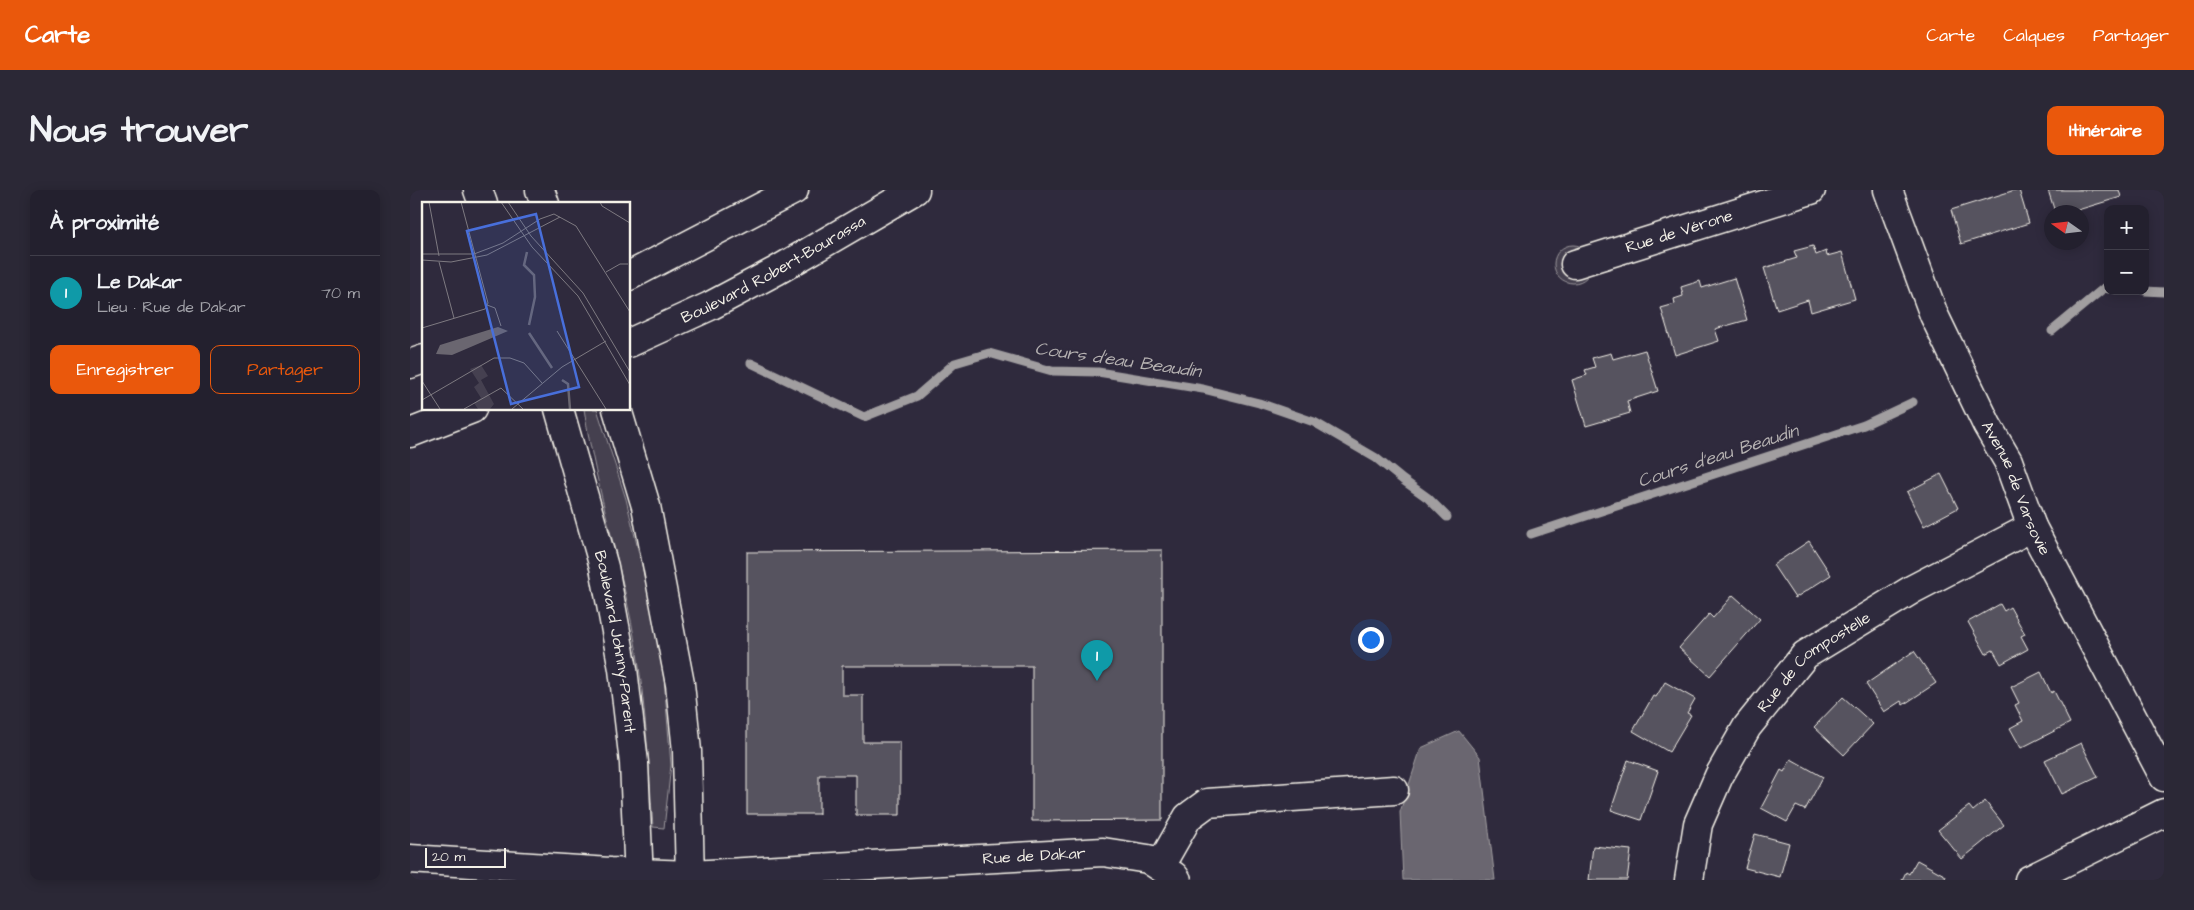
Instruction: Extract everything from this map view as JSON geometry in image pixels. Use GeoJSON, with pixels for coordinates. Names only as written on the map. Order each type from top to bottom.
{"type":"FeatureCollection","features":[{"type":"Feature","properties":{"kind":"main road"},"geometry":{"type":"LineString","coordinates":[[478,190],[483,202]]}},
{"type":"Feature","properties":{"kind":"main road"},"geometry":{"type":"LineString","coordinates":[[540,190],[544,202]]}},
{"type":"Feature","properties":{"kind":"main road"},"geometry":{"type":"LineString","coordinates":[[630,275],[794,190]]}},
{"type":"Feature","properties":{"kind":"main road","name":"Boulevard Robert-Bourassa"},"geometry":{"type":"LineString","coordinates":[[630,343],[710,306],[768,275],[915,190]]}},
{"type":"Feature","properties":{"kind":"main road","name":"Rue de Vérone"},"geometry":{"type":"LineString","coordinates":[[1575,264],[1811,190]]}},
{"type":"Feature","properties":{"kind":"main road","name":"Avenue de Varsovie"},"geometry":{"type":"LineString","coordinates":[[1888,190],[1934,315],[2008,461],[2032,527],[2164,777]]}},
{"type":"Feature","properties":{"kind":"main road"},"geometry":{"type":"LineString","coordinates":[[410,364],[422,360]]}},
{"type":"Feature","properties":{"kind":"main road"},"geometry":{"type":"LineString","coordinates":[[410,433],[469,410]]}},
{"type":"Feature","properties":{"kind":"main road","name":"Boulevard Johnny-Parent"},"geometry":{"type":"LineString","coordinates":[[559,410],[604,566],[623,669],[634,763],[639,877]]}},
{"type":"Feature","properties":{"kind":"main road"},"geometry":{"type":"LineString","coordinates":[[617,410],[646,506],[680,684],[686,751],[690,878]]}},
{"type":"Feature","properties":{"kind":"main road","name":"Rue de Compostelle"},"geometry":{"type":"LineString","coordinates":[[1689,880],[1698,824],[1719,776],[1747,726],[1805,655],[1913,589],[2032,527]]}},
{"type":"Feature","properties":{"kind":"main road"},"geometry":{"type":"LineString","coordinates":[[1170,874],[1188,818],[1207,803],[1394,790]]}},
{"type":"Feature","properties":{"kind":"main road"},"geometry":{"type":"LineString","coordinates":[[2029,880],[2164,813]]}},
{"type":"Feature","properties":{"kind":"main road","name":"Rue de Dakar"},"geometry":{"type":"LineString","coordinates":[[410,859],[639,877],[690,878],[1103,852],[1148,859],[1170,874]]}},
{"type":"Feature","properties":{"kind":"shaded area"},"geometry":{"type":"Polygon","coordinates":[[[1573,245],[1586,251],[1592,264],[1586,277],[1573,283],[1560,277],[1554,264],[1560,251],[1573,245]]]}},
{"type":"Feature","properties":{"kind":"shaded area"},"geometry":{"type":"Polygon","coordinates":[[[584,410],[597,410],[626,499],[649,595],[664,679],[671,765],[664,828],[653,827],[645,718],[637,653],[625,592],[589,440],[584,410]]]}},
{"type":"Feature","properties":{"kind":"shaded area"},"geometry":{"type":"Polygon","coordinates":[[[1459,731],[1480,757],[1495,880],[1403,880],[1400,812],[1421,748],[1459,731]]]}},
{"type":"Feature","properties":{"kind":"building"},"geometry":{"type":"Polygon","coordinates":[[[2019,190],[2029,223],[1961,244],[1951,210],[2019,190]]]}},
{"type":"Feature","properties":{"kind":"building"},"geometry":{"type":"Polygon","coordinates":[[[2048,190],[2119,190],[2121,197],[2089,207],[2089,205],[2053,205],[2048,190]]]}},
{"type":"Feature","properties":{"kind":"building"},"geometry":{"type":"Polygon","coordinates":[[[1813,246],[1816,255],[1826,251],[1827,256],[1842,252],[1855,299],[1811,312],[1808,300],[1777,310],[1764,268],[1797,258],[1794,251],[1813,246]]]}},
{"type":"Feature","properties":{"kind":"building"},"geometry":{"type":"Polygon","coordinates":[[[1734,278],[1747,320],[1715,329],[1719,341],[1675,355],[1661,308],[1675,304],[1674,299],[1683,296],[1681,287],[1700,281],[1702,288],[1734,278]]]}},
{"type":"Feature","properties":{"kind":"building"},"geometry":{"type":"Polygon","coordinates":[[[1645,350],[1658,391],[1627,401],[1630,413],[1586,426],[1572,380],[1587,375],[1585,370],[1595,367],[1592,358],[1611,353],[1613,359],[1645,350]]]}},
{"type":"Feature","properties":{"kind":"building"},"geometry":{"type":"Polygon","coordinates":[[[1941,474],[1958,508],[1924,526],[1907,492],[1941,474]]]}},
{"type":"Feature","properties":{"kind":"building"},"geometry":{"type":"Polygon","coordinates":[[[1809,541],[1831,575],[1795,598],[1773,565],[1809,541]]]}},
{"type":"Feature","properties":{"kind":"building"},"geometry":{"type":"Polygon","coordinates":[[[1162,550],[1162,820],[1032,821],[1032,666],[842,666],[842,695],[863,695],[863,742],[900,742],[900,815],[856,815],[856,775],[819,775],[819,814],[747,814],[747,552],[1162,550]]]}},
{"type":"Feature","properties":{"kind":"building"},"geometry":{"type":"Polygon","coordinates":[[[1733,595],[1760,619],[1710,676],[1679,648],[1709,614],[1713,618],[1733,595]]]}},
{"type":"Feature","properties":{"kind":"building"},"geometry":{"type":"Polygon","coordinates":[[[2000,604],[2004,611],[2010,607],[2025,634],[2021,636],[2028,649],[2001,664],[1993,650],[1986,654],[1968,622],[2000,604]]]}},
{"type":"Feature","properties":{"kind":"building"},"geometry":{"type":"Polygon","coordinates":[[[1914,651],[1936,683],[1903,705],[1901,701],[1884,712],[1866,684],[1914,651]]]}},
{"type":"Feature","properties":{"kind":"building"},"geometry":{"type":"Polygon","coordinates":[[[2041,672],[2051,693],[2054,691],[2070,723],[2021,748],[2010,728],[2023,721],[2015,705],[2019,703],[2011,687],[2041,672]]]}},
{"type":"Feature","properties":{"kind":"building"},"geometry":{"type":"Polygon","coordinates":[[[1665,682],[1695,699],[1687,713],[1691,715],[1669,752],[1633,731],[1653,696],[1656,697],[1665,682]]]}},
{"type":"Feature","properties":{"kind":"building"},"geometry":{"type":"Polygon","coordinates":[[[1843,697],[1873,724],[1844,755],[1814,727],[1843,697]]]}},
{"type":"Feature","properties":{"kind":"building"},"geometry":{"type":"Polygon","coordinates":[[[2081,743],[2098,777],[2062,794],[2045,760],[2081,743]]]}},
{"type":"Feature","properties":{"kind":"building"},"geometry":{"type":"Polygon","coordinates":[[[1791,759],[1823,777],[1805,810],[1796,806],[1787,822],[1761,808],[1781,770],[1784,772],[1791,759]]]}},
{"type":"Feature","properties":{"kind":"building"},"geometry":{"type":"Polygon","coordinates":[[[1628,760],[1658,771],[1641,820],[1611,810],[1628,760]]]}},
{"type":"Feature","properties":{"kind":"building"},"geometry":{"type":"Polygon","coordinates":[[[1985,801],[2004,825],[1962,859],[1938,830],[1969,806],[1973,811],[1985,801]]]}},
{"type":"Feature","properties":{"kind":"building"},"geometry":{"type":"Polygon","coordinates":[[[1755,834],[1789,843],[1780,877],[1745,868],[1755,834]]]}},
{"type":"Feature","properties":{"kind":"building"},"geometry":{"type":"Polygon","coordinates":[[[1593,846],[1631,850],[1627,880],[1589,880],[1593,846]]]}},
{"type":"Feature","properties":{"kind":"building"},"geometry":{"type":"Polygon","coordinates":[[[1917,860],[1946,876],[1944,880],[1902,880],[1906,872],[1909,874],[1917,860]]]}},
{"type":"Feature","properties":{"kind":"waterway","name":"Cours d'eau Beaudin"},"geometry":{"type":"LineString","coordinates":[[2052,331],[2104,288]]}},
{"type":"Feature","properties":{"kind":"waterway","name":"Cours d'eau Beaudin"},"geometry":{"type":"LineString","coordinates":[[2149,291],[2164,292]]}},
{"type":"Feature","properties":{"kind":"waterway","name":"Cours d'eau Beaudin"},"geometry":{"type":"LineString","coordinates":[[751,363],[864,417],[917,396],[955,363],[989,353],[1052,371],[1098,372],[1203,389],[1259,403],[1314,422],[1376,458],[1428,498],[1447,517]]}},
{"type":"Feature","properties":{"kind":"waterway","name":"Cours d'eau Beaudin"},"geometry":{"type":"LineString","coordinates":[[1531,534],[1864,425],[1913,402]]}},
{"type":"Feature","properties":{"kind":"place","name":"Le Dakar"},"geometry":{"type":"Point","coordinates":[1097,681]}}]}
